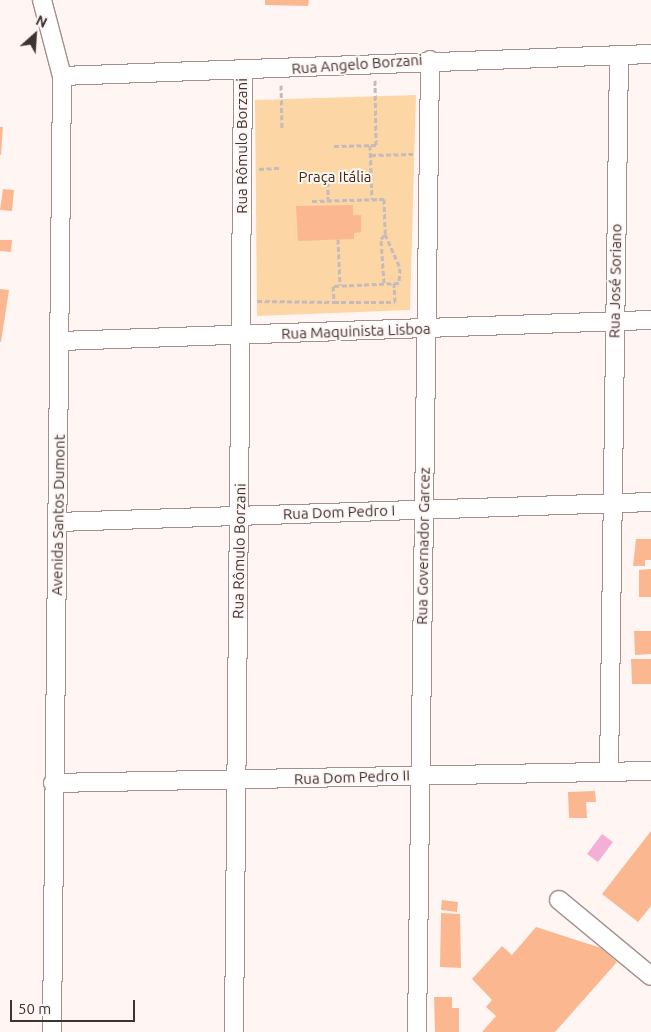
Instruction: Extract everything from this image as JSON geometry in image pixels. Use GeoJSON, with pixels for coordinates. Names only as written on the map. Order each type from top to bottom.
{"type":"FeatureCollection","features":[{"type":"Feature","properties":{"kind":"street","name":"Avenida Santos Dumont"},"geometry":{"type":"LineString","coordinates":[[42,0],[62,76],[61,341],[53,783],[52,1032]]}},
{"type":"Feature","properties":{"kind":"street","name":"Rua Angelo Borzani"},"geometry":{"type":"LineString","coordinates":[[62,76],[280,69],[374,62],[619,57],[651,54]]}},
{"type":"Feature","properties":{"kind":"street","name":"Rua José Soriano"},"geometry":{"type":"LineString","coordinates":[[610,772],[614,319],[619,57]]}},
{"type":"Feature","properties":{"kind":"street","name":"Rua Governador Garcez"},"geometry":{"type":"LineString","coordinates":[[417,1032],[423,775],[422,510],[429,328],[430,60]]}},
{"type":"Feature","properties":{"kind":"street","name":"Rua Rômulo Borzani"},"geometry":{"type":"LineString","coordinates":[[234,1032],[234,781],[241,516],[240,335],[243,69]]}},
{"type":"Feature","properties":{"kind":"street","name":"Rua Maquinista Lisboa"},"geometry":{"type":"LineString","coordinates":[[61,341],[429,328],[614,319],[651,320]]}},
{"type":"Feature","properties":{"kind":"street","name":"Rua Dom Pedro I"},"geometry":{"type":"LineString","coordinates":[[58,522],[613,505],[651,502]]}},
{"type":"Feature","properties":{"kind":"street","name":"Rua Dom Pedro II"},"geometry":{"type":"LineString","coordinates":[[53,783],[234,781],[651,770]]}},
{"type":"Feature","properties":{"kind":"street"},"geometry":{"type":"LineString","coordinates":[[559,900],[651,976]]}},
{"type":"Feature","properties":{"kind":"path"},"geometry":{"type":"LineString","coordinates":[[334,146],[376,145],[374,62]]}},
{"type":"Feature","properties":{"kind":"path"},"geometry":{"type":"LineString","coordinates":[[280,69],[282,128]]}},
{"type":"Feature","properties":{"kind":"path"},"geometry":{"type":"LineString","coordinates":[[370,145],[372,199]]}},
{"type":"Feature","properties":{"kind":"path"},"geometry":{"type":"LineString","coordinates":[[371,155],[430,154]]}},
{"type":"Feature","properties":{"kind":"path"},"geometry":{"type":"LineString","coordinates":[[243,169],[281,168]]}},
{"type":"Feature","properties":{"kind":"path"},"geometry":{"type":"LineString","coordinates":[[328,174],[328,200]]}},
{"type":"Feature","properties":{"kind":"path"},"geometry":{"type":"LineString","coordinates":[[312,201],[384,199],[385,234],[400,268],[399,283],[333,286],[334,302]]}},
{"type":"Feature","properties":{"kind":"path"},"geometry":{"type":"LineString","coordinates":[[384,283],[381,240],[385,234]]}},
{"type":"Feature","properties":{"kind":"path"},"geometry":{"type":"LineString","coordinates":[[338,240],[340,285]]}},
{"type":"Feature","properties":{"kind":"path"},"geometry":{"type":"LineString","coordinates":[[241,301],[394,302],[394,283]]}},
{"type":"Feature","properties":{"kind":"green space","name":"Praça Itália"},"geometry":{"type":"Polygon","coordinates":[[[416,95],[410,310],[257,316],[255,100],[416,95]]]}},
{"type":"Feature","properties":{"kind":"shaded area"},"geometry":{"type":"Polygon","coordinates":[[[602,834],[613,842],[598,862],[587,854],[602,834]]]}},
{"type":"Feature","properties":{"kind":"building"},"geometry":{"type":"Polygon","coordinates":[[[265,0],[309,0],[308,6],[265,5],[265,0]]]}},
{"type":"Feature","properties":{"kind":"building"},"geometry":{"type":"Polygon","coordinates":[[[0,127],[3,127],[1,155],[0,155],[0,127]]]}},
{"type":"Feature","properties":{"kind":"building"},"geometry":{"type":"Polygon","coordinates":[[[3,189],[14,190],[12,211],[0,210],[3,189]]]}},
{"type":"Feature","properties":{"kind":"building"},"geometry":{"type":"Polygon","coordinates":[[[353,205],[353,215],[361,215],[361,232],[354,233],[354,239],[298,241],[296,206],[353,205]]]}},
{"type":"Feature","properties":{"kind":"building"},"geometry":{"type":"Polygon","coordinates":[[[0,240],[12,240],[11,252],[0,251],[0,240]]]}},
{"type":"Feature","properties":{"kind":"building"},"geometry":{"type":"Polygon","coordinates":[[[0,289],[9,290],[1,342],[0,342],[0,289]]]}},
{"type":"Feature","properties":{"kind":"building"},"geometry":{"type":"Polygon","coordinates":[[[636,539],[651,539],[651,560],[645,560],[645,566],[633,566],[636,539]]]}},
{"type":"Feature","properties":{"kind":"building"},"geometry":{"type":"Polygon","coordinates":[[[651,569],[651,597],[639,597],[639,570],[651,569]]]}},
{"type":"Feature","properties":{"kind":"building"},"geometry":{"type":"Polygon","coordinates":[[[634,631],[651,631],[651,654],[635,655],[634,631]]]}},
{"type":"Feature","properties":{"kind":"building"},"geometry":{"type":"Polygon","coordinates":[[[631,659],[651,659],[651,684],[632,684],[631,659]]]}},
{"type":"Feature","properties":{"kind":"building"},"geometry":{"type":"Polygon","coordinates":[[[595,791],[596,802],[586,802],[587,818],[569,818],[568,792],[595,791]]]}},
{"type":"Feature","properties":{"kind":"building"},"geometry":{"type":"Polygon","coordinates":[[[651,831],[651,906],[638,922],[602,894],[651,831]]]}},
{"type":"Feature","properties":{"kind":"building"},"geometry":{"type":"Polygon","coordinates":[[[442,900],[458,902],[457,912],[441,910],[442,900]]]}},
{"type":"Feature","properties":{"kind":"building"},"geometry":{"type":"Polygon","coordinates":[[[441,913],[460,914],[461,968],[440,967],[441,913]]]}},
{"type":"Feature","properties":{"kind":"building"},"geometry":{"type":"Polygon","coordinates":[[[536,927],[601,948],[617,962],[555,1032],[482,1032],[496,1016],[486,1007],[492,1000],[472,979],[502,946],[512,955],[536,927]]]}},
{"type":"Feature","properties":{"kind":"building"},"geometry":{"type":"Polygon","coordinates":[[[434,997],[452,997],[452,1008],[459,1008],[459,1032],[435,1032],[434,997]]]}}]}
